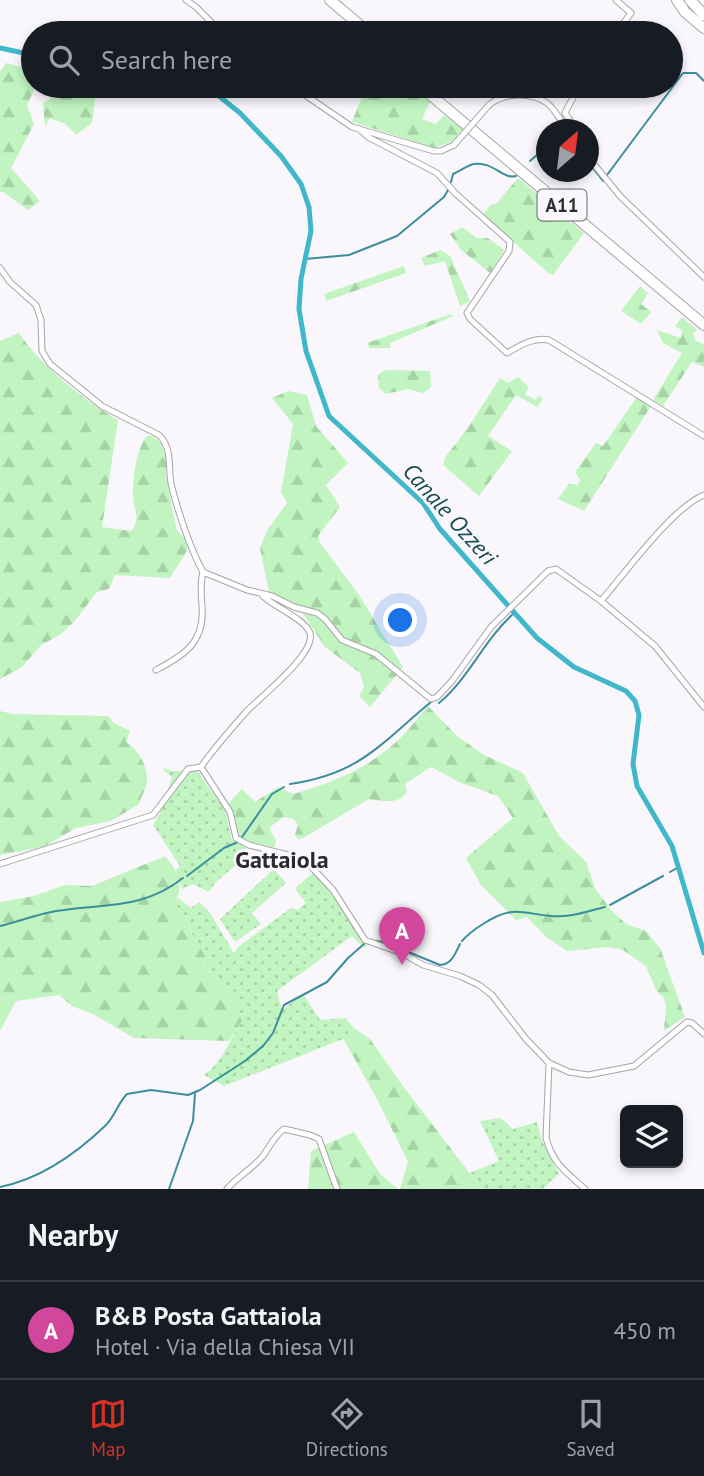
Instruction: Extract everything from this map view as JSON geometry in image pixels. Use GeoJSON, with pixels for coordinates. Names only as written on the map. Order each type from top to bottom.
{"type":"FeatureCollection","features":[{"type":"Feature","properties":{"kind":"highway"},"geometry":{"type":"LineString","coordinates":[[319,0],[344,21]]}},
{"type":"Feature","properties":{"kind":"highway"},"geometry":{"type":"LineString","coordinates":[[330,0],[355,21]]}},
{"type":"Feature","properties":{"kind":"highway"},"geometry":{"type":"LineString","coordinates":[[677,0],[685,12],[704,29]]}},
{"type":"Feature","properties":{"kind":"highway"},"geometry":{"type":"LineString","coordinates":[[690,0],[704,15]]}},
{"type":"Feature","properties":{"kind":"highway"},"geometry":{"type":"LineString","coordinates":[[699,0],[704,5]]}},
{"type":"Feature","properties":{"kind":"highway","name":"A11"},"geometry":{"type":"LineString","coordinates":[[434,98],[704,325]]}},
{"type":"Feature","properties":{"kind":"highway","name":"A11"},"geometry":{"type":"LineString","coordinates":[[446,98],[704,316]]}},
{"type":"Feature","properties":{"kind":"street"},"geometry":{"type":"LineString","coordinates":[[186,0],[210,21]]}},
{"type":"Feature","properties":{"kind":"street"},"geometry":{"type":"LineString","coordinates":[[616,0],[631,13],[625,21]]}},
{"type":"Feature","properties":{"kind":"street"},"geometry":{"type":"LineString","coordinates":[[308,98],[336,118],[359,129],[435,151],[454,145],[494,101],[504,98]]}},
{"type":"Feature","properties":{"kind":"street"},"geometry":{"type":"LineString","coordinates":[[534,98],[547,103],[559,119]]}},
{"type":"Feature","properties":{"kind":"street"},"geometry":{"type":"LineString","coordinates":[[570,119],[565,113],[573,98]]}},
{"type":"Feature","properties":{"kind":"street"},"geometry":{"type":"LineString","coordinates":[[359,129],[368,137],[437,173],[455,193],[510,242],[509,251],[467,313],[470,319],[508,353],[528,341],[540,338],[549,340],[704,436]]}},
{"type":"Feature","properties":{"kind":"street"},"geometry":{"type":"LineString","coordinates":[[599,170],[620,196],[704,277]]}},
{"type":"Feature","properties":{"kind":"street"},"geometry":{"type":"LineString","coordinates":[[0,268],[10,282],[36,305],[41,320],[42,351],[50,363],[102,406],[164,440],[170,457],[172,487],[202,572],[202,630],[177,660],[156,670]]}},
{"type":"Feature","properties":{"kind":"street"},"geometry":{"type":"LineString","coordinates":[[601,601],[677,513],[694,498],[704,495]]}},
{"type":"Feature","properties":{"kind":"street"},"geometry":{"type":"LineString","coordinates":[[263,596],[272,596],[294,607],[317,613],[342,640],[376,654],[433,700],[452,681],[491,627],[548,571],[556,569],[601,601],[655,646],[704,707]]}},
{"type":"Feature","properties":{"kind":"street"},"geometry":{"type":"LineString","coordinates":[[0,864],[153,815],[188,769],[201,767],[248,710],[292,668],[310,642],[310,633],[304,624],[263,596],[202,572]]}},
{"type":"Feature","properties":{"kind":"street"},"geometry":{"type":"LineString","coordinates":[[201,767],[230,812],[236,838],[249,845],[304,859],[333,890],[365,940],[479,985],[492,995],[526,1039],[549,1063],[569,1072],[588,1075],[608,1073],[634,1066],[687,1022],[704,1034]]}},
{"type":"Feature","properties":{"kind":"street"},"geometry":{"type":"LineString","coordinates":[[549,1063],[546,1138],[562,1170],[585,1189]]}},
{"type":"Feature","properties":{"kind":"street"},"geometry":{"type":"LineString","coordinates":[[227,1189],[262,1156],[266,1147],[284,1129],[318,1139],[337,1189]]}},
{"type":"Feature","properties":{"kind":"green space"},"geometry":{"type":"Polygon","coordinates":[[[6,63],[21,67],[21,98],[30,98],[27,105],[34,124],[11,168],[40,201],[28,210],[0,192],[0,72],[6,63]]]}},
{"type":"Feature","properties":{"kind":"green space"},"geometry":{"type":"Polygon","coordinates":[[[52,98],[95,98],[92,123],[76,135],[66,124],[50,118],[45,127],[43,103],[52,98]]]}},
{"type":"Feature","properties":{"kind":"green space"},"geometry":{"type":"Polygon","coordinates":[[[361,98],[425,98],[430,102],[422,119],[436,124],[444,115],[463,129],[453,141],[435,148],[352,122],[361,98]]]}},
{"type":"Feature","properties":{"kind":"green space"},"geometry":{"type":"Polygon","coordinates":[[[518,178],[584,233],[553,275],[483,215],[518,178]]]}},
{"type":"Feature","properties":{"kind":"green space"},"geometry":{"type":"Polygon","coordinates":[[[462,227],[477,238],[488,238],[504,250],[490,273],[461,250],[450,234],[462,227]]]}},
{"type":"Feature","properties":{"kind":"green space"},"geometry":{"type":"Polygon","coordinates":[[[440,250],[450,256],[470,301],[460,306],[445,261],[425,266],[421,258],[440,250]]]}},
{"type":"Feature","properties":{"kind":"green space"},"geometry":{"type":"Polygon","coordinates":[[[404,266],[406,273],[326,301],[324,294],[404,266]]]}},
{"type":"Feature","properties":{"kind":"green space"},"geometry":{"type":"Polygon","coordinates":[[[640,286],[648,293],[641,304],[651,312],[641,324],[621,311],[640,286]]]}},
{"type":"Feature","properties":{"kind":"green space"},"geometry":{"type":"Polygon","coordinates":[[[451,314],[453,316],[390,343],[390,348],[370,348],[367,343],[451,314]]]}},
{"type":"Feature","properties":{"kind":"green space"},"geometry":{"type":"Polygon","coordinates":[[[682,317],[697,330],[693,334],[696,341],[704,344],[704,367],[692,362],[663,406],[653,400],[682,353],[663,343],[657,330],[681,338],[682,330],[675,326],[682,317]]]}},
{"type":"Feature","properties":{"kind":"green space"},"geometry":{"type":"Polygon","coordinates":[[[19,333],[40,359],[64,381],[118,420],[102,527],[131,531],[134,526],[136,518],[133,488],[136,464],[143,442],[147,436],[152,436],[160,442],[166,455],[166,477],[177,531],[185,538],[188,549],[170,578],[115,575],[109,589],[97,592],[61,634],[41,645],[22,667],[0,679],[0,341],[19,333]]]}},
{"type":"Feature","properties":{"kind":"green space"},"geometry":{"type":"Polygon","coordinates":[[[390,370],[430,371],[431,387],[423,393],[408,389],[386,394],[379,388],[378,375],[390,370]]]}},
{"type":"Feature","properties":{"kind":"green space"},"geometry":{"type":"Polygon","coordinates":[[[518,377],[529,387],[525,394],[535,400],[539,396],[543,399],[537,407],[516,395],[488,436],[512,451],[479,496],[443,465],[446,456],[468,428],[500,378],[508,383],[518,377]]]}},
{"type":"Feature","properties":{"kind":"green space"},"geometry":{"type":"Polygon","coordinates":[[[288,391],[307,395],[316,426],[348,463],[326,485],[340,507],[318,536],[320,543],[359,595],[403,667],[370,707],[359,696],[364,687],[360,673],[325,647],[298,606],[269,592],[260,548],[268,529],[287,503],[281,492],[293,424],[272,398],[288,391]]]}},
{"type":"Feature","properties":{"kind":"green space"},"geometry":{"type":"Polygon","coordinates":[[[637,397],[651,406],[584,511],[558,499],[569,484],[578,485],[580,480],[575,472],[596,443],[603,446],[637,397]]]}},
{"type":"Feature","properties":{"kind":"green space"},"geometry":{"type":"Polygon","coordinates":[[[428,706],[457,736],[484,755],[523,773],[559,836],[586,862],[595,888],[611,910],[626,924],[646,931],[660,948],[685,1017],[664,1031],[664,998],[656,990],[646,966],[623,950],[608,947],[567,951],[546,937],[527,917],[516,920],[480,884],[466,858],[513,818],[498,796],[461,783],[431,767],[405,784],[407,792],[399,799],[369,799],[303,838],[298,839],[295,835],[298,825],[294,819],[283,817],[269,828],[276,840],[275,847],[237,837],[229,803],[242,789],[255,802],[278,787],[293,794],[347,774],[372,761],[395,743],[428,706]]]}},
{"type":"Feature","properties":{"kind":"green space"},"geometry":{"type":"Polygon","coordinates":[[[0,711],[12,714],[108,716],[114,723],[130,731],[126,742],[144,764],[147,782],[139,804],[111,821],[76,828],[43,847],[0,855],[0,711]]]}},
{"type":"Feature","properties":{"kind":"green space"},"geometry":{"type":"Polygon","coordinates":[[[164,768],[172,771],[197,771],[225,810],[232,840],[246,847],[244,858],[216,882],[209,892],[193,884],[182,889],[176,870],[180,866],[153,825],[172,777],[164,768]]]}},
{"type":"Feature","properties":{"kind":"green space"},"geometry":{"type":"Polygon","coordinates":[[[165,856],[179,878],[175,904],[188,921],[210,971],[236,994],[242,1021],[229,1041],[134,1038],[93,1014],[72,1006],[59,995],[16,1001],[0,1031],[0,902],[34,896],[65,885],[92,886],[165,856]]]}},
{"type":"Feature","properties":{"kind":"green space"},"geometry":{"type":"Polygon","coordinates":[[[318,868],[356,925],[371,941],[364,948],[352,936],[277,991],[282,1010],[303,994],[320,1020],[345,1018],[354,1028],[343,1039],[224,1086],[204,1075],[221,1057],[242,1021],[236,994],[210,971],[188,921],[175,904],[178,898],[191,908],[199,902],[208,910],[234,953],[238,947],[291,908],[298,910],[306,903],[295,889],[318,868]]]}},
{"type":"Feature","properties":{"kind":"green space"},"geometry":{"type":"Polygon","coordinates":[[[274,869],[286,883],[252,913],[261,924],[235,942],[220,919],[274,869]]]}},
{"type":"Feature","properties":{"kind":"green space"},"geometry":{"type":"Polygon","coordinates":[[[354,1028],[370,1039],[482,1189],[400,1189],[408,1162],[343,1038],[354,1028]]]}},
{"type":"Feature","properties":{"kind":"green space"},"geometry":{"type":"Polygon","coordinates":[[[500,1118],[513,1129],[537,1122],[542,1141],[559,1174],[543,1189],[482,1189],[470,1173],[499,1161],[480,1121],[500,1118]]]}},
{"type":"Feature","properties":{"kind":"green space"},"geometry":{"type":"Polygon","coordinates":[[[354,1132],[380,1174],[398,1189],[308,1189],[311,1151],[354,1132]]]}},
{"type":"Feature","properties":{"kind":"waterway","name":"Canale Ozzeri"},"geometry":{"type":"LineString","coordinates":[[0,48],[21,52]]}},
{"type":"Feature","properties":{"kind":"waterway"},"geometry":{"type":"LineString","coordinates":[[683,73],[696,73],[704,81]]}},
{"type":"Feature","properties":{"kind":"waterway","name":"Canale Ozzeri"},"geometry":{"type":"LineString","coordinates":[[221,98],[240,113],[281,156],[301,184],[309,207],[311,231],[301,279],[299,309],[306,351],[329,416],[423,503],[440,529],[537,638],[574,667],[626,691],[635,701],[639,715],[633,764],[637,786],[672,846],[704,953]]}},
{"type":"Feature","properties":{"kind":"waterway"},"geometry":{"type":"LineString","coordinates":[[607,175],[664,98]]}},
{"type":"Feature","properties":{"kind":"waterway"},"geometry":{"type":"LineString","coordinates":[[530,161],[536,156]]}},
{"type":"Feature","properties":{"kind":"waterway"},"geometry":{"type":"LineString","coordinates":[[451,182],[453,174],[474,164],[487,165],[511,177],[516,176]]}},
{"type":"Feature","properties":{"kind":"waterway"},"geometry":{"type":"LineString","coordinates":[[599,176],[603,181]]}},
{"type":"Feature","properties":{"kind":"waterway"},"geometry":{"type":"LineString","coordinates":[[305,259],[349,255],[397,236],[444,197],[448,190]]}},
{"type":"Feature","properties":{"kind":"waterway"},"geometry":{"type":"LineString","coordinates":[[439,703],[514,613]]}},
{"type":"Feature","properties":{"kind":"waterway"},"geometry":{"type":"LineString","coordinates":[[290,784],[334,773],[352,765],[382,744],[431,702]]}},
{"type":"Feature","properties":{"kind":"waterway"},"geometry":{"type":"LineString","coordinates":[[242,837],[272,794],[284,787]]}},
{"type":"Feature","properties":{"kind":"waterway"},"geometry":{"type":"LineString","coordinates":[[187,876],[224,848],[238,842]]}},
{"type":"Feature","properties":{"kind":"waterway"},"geometry":{"type":"LineString","coordinates":[[670,872],[679,867]]}},
{"type":"Feature","properties":{"kind":"waterway"},"geometry":{"type":"LineString","coordinates":[[610,905],[663,876]]}},
{"type":"Feature","properties":{"kind":"waterway"},"geometry":{"type":"LineString","coordinates":[[0,926],[56,911],[140,900],[169,888],[183,878]]}},
{"type":"Feature","properties":{"kind":"waterway"},"geometry":{"type":"LineString","coordinates":[[462,941],[483,924],[509,912],[565,916],[605,907]]}},
{"type":"Feature","properties":{"kind":"waterway"},"geometry":{"type":"LineString","coordinates":[[376,941],[440,965],[450,961],[460,944]]}},
{"type":"Feature","properties":{"kind":"waterway"},"geometry":{"type":"LineString","coordinates":[[0,1187],[29,1178],[70,1155],[106,1125],[127,1094],[151,1090],[188,1095],[245,1061],[263,1046],[273,1033],[284,1005],[327,982],[364,944]]}},
{"type":"Feature","properties":{"kind":"waterway"},"geometry":{"type":"LineString","coordinates":[[169,1189],[193,1121],[195,1094]]}},
{"type":"Feature","properties":{"kind":"place","name":"B&B Posta Gattaiola"},"geometry":{"type":"Point","coordinates":[402,965]}},
{"type":"Feature","properties":{"kind":"district","name":"Gattaiola"},"geometry":{"type":"Point","coordinates":[282,860]}}]}
